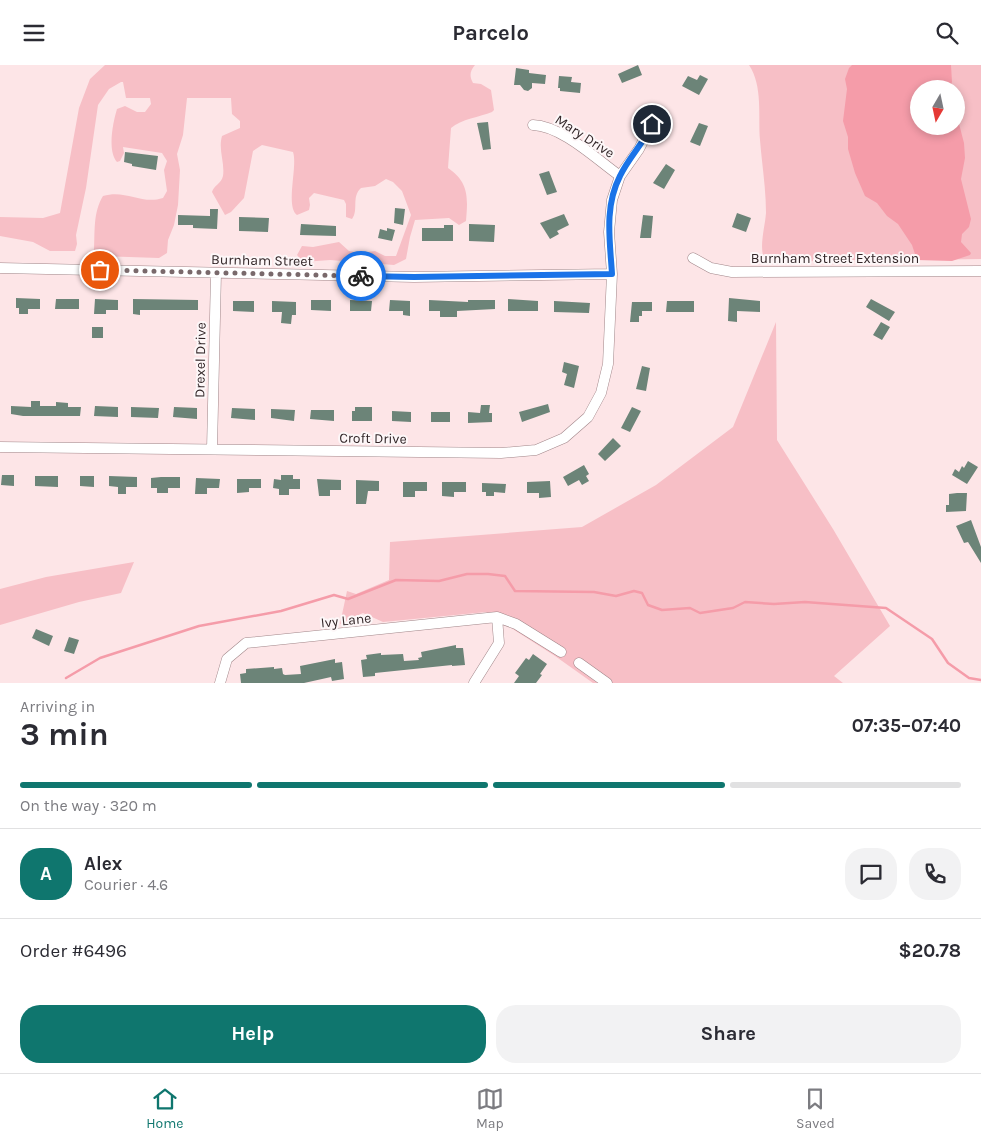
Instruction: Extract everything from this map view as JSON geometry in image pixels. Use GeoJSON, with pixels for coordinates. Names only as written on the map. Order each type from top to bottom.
{"type":"FeatureCollection","features":[{"type":"Feature","properties":{"kind":"street","name":"Croft Drive"},"geometry":{"type":"LineString","coordinates":[[0,447],[501,453],[536,450],[564,438],[588,417],[601,393],[608,364],[612,274],[609,216],[612,200],[620,176],[639,149],[656,114]]}},
{"type":"Feature","properties":{"kind":"street","name":"Mary Drive"},"geometry":{"type":"LineString","coordinates":[[533,125],[544,125],[556,130],[620,176]]}},
{"type":"Feature","properties":{"kind":"street","name":"Burnham Street Extension"},"geometry":{"type":"LineString","coordinates":[[693,258],[711,268],[732,272],[981,271]]}},
{"type":"Feature","properties":{"kind":"street","name":"Burnham Street"},"geometry":{"type":"LineString","coordinates":[[0,268],[414,277],[612,274]]}},
{"type":"Feature","properties":{"kind":"street","name":"Drexel Drive"},"geometry":{"type":"LineString","coordinates":[[212,449],[216,273]]}},
{"type":"Feature","properties":{"kind":"street","name":"Ivy Lane"},"geometry":{"type":"LineString","coordinates":[[220,683],[227,659],[246,643],[497,617],[516,624],[561,651]]}},
{"type":"Feature","properties":{"kind":"street"},"geometry":{"type":"LineString","coordinates":[[474,683],[499,643],[497,617]]}},
{"type":"Feature","properties":{"kind":"street"},"geometry":{"type":"LineString","coordinates":[[579,663],[608,683]]}},
{"type":"Feature","properties":{"kind":"shaded area"},"geometry":{"type":"Polygon","coordinates":[[[105,65],[475,65],[471,74],[473,83],[481,84],[491,90],[494,110],[460,122],[451,128],[448,168],[460,179],[466,191],[466,221],[459,225],[449,218],[415,220],[406,259],[394,265],[330,260],[303,262],[297,255],[302,246],[313,247],[339,242],[349,251],[360,253],[375,251],[385,256],[396,256],[411,215],[402,191],[393,182],[386,179],[375,186],[361,188],[356,195],[355,212],[352,219],[346,217],[346,204],[344,200],[314,193],[309,198],[309,210],[297,215],[292,203],[293,152],[262,145],[253,151],[244,198],[231,212],[225,215],[212,192],[223,176],[222,136],[240,128],[240,121],[232,114],[231,98],[187,98],[183,135],[177,154],[180,170],[178,205],[174,225],[168,240],[167,253],[159,258],[99,256],[94,250],[95,229],[96,215],[103,196],[119,194],[155,200],[163,198],[167,191],[164,170],[167,161],[162,153],[123,147],[124,153],[120,161],[117,162],[114,157],[112,136],[117,109],[125,106],[137,112],[145,112],[151,104],[150,98],[126,98],[123,82],[121,82],[109,89],[98,105],[86,188],[76,235],[77,244],[75,251],[50,251],[33,242],[0,236],[0,217],[43,218],[60,213],[79,108],[90,79],[105,65]]]}},
{"type":"Feature","properties":{"kind":"shaded area"},"geometry":{"type":"Polygon","coordinates":[[[749,65],[981,65],[981,259],[916,260],[909,264],[862,260],[777,262],[764,259],[762,242],[766,213],[759,101],[756,82],[749,65]]]}},
{"type":"Feature","properties":{"kind":"shaded area"},"geometry":{"type":"Polygon","coordinates":[[[852,65],[951,65],[952,80],[910,80],[910,135],[962,135],[965,158],[961,179],[971,219],[969,227],[962,234],[961,242],[971,253],[970,255],[952,261],[917,260],[912,245],[898,224],[887,216],[877,203],[865,196],[855,173],[843,121],[847,89],[845,79],[852,65]]]}},
{"type":"Feature","properties":{"kind":"shaded area"},"geometry":{"type":"Polygon","coordinates":[[[776,322],[777,440],[833,529],[890,626],[834,676],[843,683],[593,683],[486,612],[383,622],[363,613],[340,624],[347,591],[356,594],[389,580],[390,542],[582,527],[656,485],[733,427],[776,322]]]}},
{"type":"Feature","properties":{"kind":"shaded area"},"geometry":{"type":"Polygon","coordinates":[[[134,562],[121,593],[79,602],[0,625],[0,589],[46,577],[134,562]]]}},
{"type":"Feature","properties":{"kind":"building"},"geometry":{"type":"Polygon","coordinates":[[[638,65],[642,75],[622,83],[618,74],[638,65]]]}},
{"type":"Feature","properties":{"kind":"building"},"geometry":{"type":"Polygon","coordinates":[[[516,68],[529,70],[529,73],[546,75],[545,84],[532,83],[532,88],[528,91],[524,90],[520,85],[514,85],[516,68]]]}},
{"type":"Feature","properties":{"kind":"building"},"geometry":{"type":"Polygon","coordinates":[[[700,75],[708,79],[699,95],[682,86],[688,76],[697,80],[700,75]]]}},
{"type":"Feature","properties":{"kind":"building"},"geometry":{"type":"Polygon","coordinates":[[[559,76],[572,77],[571,82],[581,83],[580,93],[560,91],[560,88],[558,88],[559,76]]]}},
{"type":"Feature","properties":{"kind":"building"},"geometry":{"type":"Polygon","coordinates":[[[488,122],[491,149],[483,150],[477,123],[488,122]]]}},
{"type":"Feature","properties":{"kind":"building"},"geometry":{"type":"Polygon","coordinates":[[[699,123],[708,126],[700,146],[690,142],[699,123]]]}},
{"type":"Feature","properties":{"kind":"building"},"geometry":{"type":"Polygon","coordinates":[[[125,152],[158,156],[156,170],[132,166],[132,164],[124,162],[125,152]]]}},
{"type":"Feature","properties":{"kind":"building"},"geometry":{"type":"Polygon","coordinates":[[[666,164],[675,170],[664,189],[653,183],[666,164]]]}},
{"type":"Feature","properties":{"kind":"building"},"geometry":{"type":"Polygon","coordinates":[[[549,171],[557,192],[547,195],[539,174],[549,171]]]}},
{"type":"Feature","properties":{"kind":"building"},"geometry":{"type":"Polygon","coordinates":[[[395,208],[405,209],[403,225],[394,223],[395,208]]]}},
{"type":"Feature","properties":{"kind":"building"},"geometry":{"type":"Polygon","coordinates":[[[210,209],[218,209],[217,229],[193,228],[193,225],[178,225],[178,215],[210,216],[210,209]]]}},
{"type":"Feature","properties":{"kind":"building"},"geometry":{"type":"Polygon","coordinates":[[[737,213],[751,218],[746,232],[732,227],[737,213]]]}},
{"type":"Feature","properties":{"kind":"building"},"geometry":{"type":"Polygon","coordinates":[[[564,214],[569,225],[557,231],[559,234],[550,239],[540,223],[564,214]]]}},
{"type":"Feature","properties":{"kind":"building"},"geometry":{"type":"Polygon","coordinates":[[[643,215],[653,216],[651,238],[640,238],[643,215]]]}},
{"type":"Feature","properties":{"kind":"building"},"geometry":{"type":"Polygon","coordinates":[[[239,217],[269,218],[268,232],[239,231],[239,217]]]}},
{"type":"Feature","properties":{"kind":"building"},"geometry":{"type":"Polygon","coordinates":[[[301,224],[336,226],[336,236],[300,235],[301,224]]]}},
{"type":"Feature","properties":{"kind":"building"},"geometry":{"type":"Polygon","coordinates":[[[469,224],[495,225],[494,242],[469,241],[469,224]]]}},
{"type":"Feature","properties":{"kind":"building"},"geometry":{"type":"Polygon","coordinates":[[[444,225],[453,225],[453,241],[422,241],[422,228],[444,228],[444,225]]]}},
{"type":"Feature","properties":{"kind":"building"},"geometry":{"type":"Polygon","coordinates":[[[387,228],[395,230],[392,241],[378,238],[380,229],[387,231],[387,228]]]}},
{"type":"Feature","properties":{"kind":"building"},"geometry":{"type":"Polygon","coordinates":[[[16,298],[40,299],[40,309],[28,309],[28,314],[19,314],[19,308],[16,308],[16,298]]]}},
{"type":"Feature","properties":{"kind":"building"},"geometry":{"type":"Polygon","coordinates":[[[729,298],[760,301],[760,312],[737,311],[737,322],[728,321],[729,298]]]}},
{"type":"Feature","properties":{"kind":"building"},"geometry":{"type":"Polygon","coordinates":[[[56,299],[79,299],[79,309],[55,309],[56,299]]]}},
{"type":"Feature","properties":{"kind":"building"},"geometry":{"type":"Polygon","coordinates":[[[95,299],[118,300],[118,310],[106,310],[106,314],[94,314],[95,299]]]}},
{"type":"Feature","properties":{"kind":"building"},"geometry":{"type":"Polygon","coordinates":[[[133,299],[198,300],[198,310],[140,310],[140,315],[133,314],[133,299]]]}},
{"type":"Feature","properties":{"kind":"building"},"geometry":{"type":"Polygon","coordinates":[[[508,299],[538,301],[538,311],[508,311],[508,299]]]}},
{"type":"Feature","properties":{"kind":"building"},"geometry":{"type":"Polygon","coordinates":[[[871,299],[895,312],[889,321],[866,307],[871,299]]]}},
{"type":"Feature","properties":{"kind":"building"},"geometry":{"type":"Polygon","coordinates":[[[311,300],[331,300],[331,311],[311,310],[311,300]]]}},
{"type":"Feature","properties":{"kind":"building"},"geometry":{"type":"Polygon","coordinates":[[[350,300],[372,301],[371,311],[350,311],[350,300]]]}},
{"type":"Feature","properties":{"kind":"building"},"geometry":{"type":"Polygon","coordinates":[[[390,300],[410,301],[410,316],[403,315],[403,311],[389,311],[390,300]]]}},
{"type":"Feature","properties":{"kind":"building"},"geometry":{"type":"Polygon","coordinates":[[[429,300],[468,302],[468,300],[495,300],[495,309],[457,311],[457,317],[440,317],[440,311],[429,311],[429,300]]]}},
{"type":"Feature","properties":{"kind":"building"},"geometry":{"type":"Polygon","coordinates":[[[233,301],[254,301],[254,312],[233,311],[233,301]]]}},
{"type":"Feature","properties":{"kind":"building"},"geometry":{"type":"Polygon","coordinates":[[[272,301],[296,302],[296,315],[292,315],[291,324],[281,323],[282,312],[272,312],[272,301]]]}},
{"type":"Feature","properties":{"kind":"building"},"geometry":{"type":"Polygon","coordinates":[[[554,301],[590,303],[589,313],[554,312],[554,301]]]}},
{"type":"Feature","properties":{"kind":"building"},"geometry":{"type":"Polygon","coordinates":[[[667,301],[694,301],[694,312],[666,312],[667,301]]]}},
{"type":"Feature","properties":{"kind":"building"},"geometry":{"type":"Polygon","coordinates":[[[632,302],[652,302],[652,311],[642,311],[642,316],[639,316],[639,322],[630,322],[632,302]]]}},
{"type":"Feature","properties":{"kind":"building"},"geometry":{"type":"Polygon","coordinates":[[[881,322],[890,327],[882,340],[873,335],[881,322]]]}},
{"type":"Feature","properties":{"kind":"building"},"geometry":{"type":"Polygon","coordinates":[[[92,327],[103,327],[103,338],[92,338],[92,327]]]}},
{"type":"Feature","properties":{"kind":"building"},"geometry":{"type":"Polygon","coordinates":[[[564,362],[579,366],[574,388],[564,385],[567,374],[562,372],[564,362]]]}},
{"type":"Feature","properties":{"kind":"building"},"geometry":{"type":"Polygon","coordinates":[[[642,366],[650,368],[646,391],[636,389],[642,366]]]}},
{"type":"Feature","properties":{"kind":"building"},"geometry":{"type":"Polygon","coordinates":[[[31,401],[40,401],[40,406],[56,406],[56,402],[68,403],[68,407],[81,407],[80,416],[23,416],[11,414],[11,406],[31,407],[31,401]]]}},
{"type":"Feature","properties":{"kind":"building"},"geometry":{"type":"Polygon","coordinates":[[[548,404],[550,412],[522,422],[519,412],[548,404]]]}},
{"type":"Feature","properties":{"kind":"building"},"geometry":{"type":"Polygon","coordinates":[[[481,405],[490,405],[489,413],[492,413],[492,422],[468,423],[468,412],[480,413],[481,405]]]}},
{"type":"Feature","properties":{"kind":"building"},"geometry":{"type":"Polygon","coordinates":[[[95,406],[118,407],[118,417],[94,416],[95,406]]]}},
{"type":"Feature","properties":{"kind":"building"},"geometry":{"type":"Polygon","coordinates":[[[131,407],[159,408],[158,418],[131,417],[131,407]]]}},
{"type":"Feature","properties":{"kind":"building"},"geometry":{"type":"Polygon","coordinates":[[[174,407],[197,408],[197,419],[173,417],[174,407]]]}},
{"type":"Feature","properties":{"kind":"building"},"geometry":{"type":"Polygon","coordinates":[[[355,407],[372,407],[372,421],[352,421],[352,411],[355,411],[355,407]]]}},
{"type":"Feature","properties":{"kind":"building"},"geometry":{"type":"Polygon","coordinates":[[[632,407],[641,411],[630,432],[621,428],[632,407]]]}},
{"type":"Feature","properties":{"kind":"building"},"geometry":{"type":"Polygon","coordinates":[[[232,408],[255,409],[255,420],[231,418],[232,408]]]}},
{"type":"Feature","properties":{"kind":"building"},"geometry":{"type":"Polygon","coordinates":[[[271,409],[295,410],[294,421],[271,418],[271,409]]]}},
{"type":"Feature","properties":{"kind":"building"},"geometry":{"type":"Polygon","coordinates":[[[311,410],[334,410],[334,421],[310,419],[311,410]]]}},
{"type":"Feature","properties":{"kind":"building"},"geometry":{"type":"Polygon","coordinates":[[[392,411],[411,412],[411,422],[392,421],[392,411]]]}},
{"type":"Feature","properties":{"kind":"building"},"geometry":{"type":"Polygon","coordinates":[[[431,412],[450,412],[450,422],[431,422],[431,412]]]}},
{"type":"Feature","properties":{"kind":"building"},"geometry":{"type":"Polygon","coordinates":[[[613,438],[621,446],[605,461],[598,454],[613,438]]]}},
{"type":"Feature","properties":{"kind":"building"},"geometry":{"type":"Polygon","coordinates":[[[968,461],[978,467],[967,484],[952,475],[955,469],[959,472],[962,466],[964,468],[968,461]]]}},
{"type":"Feature","properties":{"kind":"building"},"geometry":{"type":"Polygon","coordinates":[[[584,465],[589,474],[586,476],[589,481],[582,485],[579,480],[568,486],[563,477],[584,465]]]}},
{"type":"Feature","properties":{"kind":"building"},"geometry":{"type":"Polygon","coordinates":[[[2,475],[14,475],[14,486],[1,485],[2,475]]]}},
{"type":"Feature","properties":{"kind":"building"},"geometry":{"type":"Polygon","coordinates":[[[281,475],[293,475],[293,479],[300,479],[300,489],[289,489],[289,495],[279,495],[279,489],[273,488],[274,479],[281,480],[281,475]]]}},
{"type":"Feature","properties":{"kind":"building"},"geometry":{"type":"Polygon","coordinates":[[[35,476],[58,476],[58,487],[35,486],[35,476]]]}},
{"type":"Feature","properties":{"kind":"building"},"geometry":{"type":"Polygon","coordinates":[[[80,476],[94,476],[94,487],[80,486],[80,476]]]}},
{"type":"Feature","properties":{"kind":"building"},"geometry":{"type":"Polygon","coordinates":[[[109,476],[137,477],[137,487],[126,487],[126,494],[118,494],[118,487],[109,486],[109,476]]]}},
{"type":"Feature","properties":{"kind":"building"},"geometry":{"type":"Polygon","coordinates":[[[180,477],[180,488],[168,488],[168,493],[157,493],[157,488],[151,488],[151,478],[180,477]]]}},
{"type":"Feature","properties":{"kind":"building"},"geometry":{"type":"Polygon","coordinates":[[[196,478],[220,479],[219,488],[207,488],[207,494],[195,494],[196,478]]]}},
{"type":"Feature","properties":{"kind":"building"},"geometry":{"type":"Polygon","coordinates":[[[237,479],[261,479],[261,488],[249,488],[249,492],[237,493],[237,479]]]}},
{"type":"Feature","properties":{"kind":"building"},"geometry":{"type":"Polygon","coordinates":[[[317,479],[341,480],[341,490],[330,490],[330,496],[319,496],[317,479]]]}},
{"type":"Feature","properties":{"kind":"building"},"geometry":{"type":"Polygon","coordinates":[[[356,480],[379,481],[379,491],[368,491],[366,504],[356,504],[356,480]]]}},
{"type":"Feature","properties":{"kind":"building"},"geometry":{"type":"Polygon","coordinates":[[[550,481],[551,497],[539,498],[539,493],[527,493],[527,482],[550,481]]]}},
{"type":"Feature","properties":{"kind":"building"},"geometry":{"type":"Polygon","coordinates":[[[403,482],[427,482],[427,491],[415,491],[415,497],[403,497],[403,482]]]}},
{"type":"Feature","properties":{"kind":"building"},"geometry":{"type":"Polygon","coordinates":[[[442,482],[466,482],[466,492],[454,492],[454,497],[442,496],[442,482]]]}},
{"type":"Feature","properties":{"kind":"building"},"geometry":{"type":"Polygon","coordinates":[[[482,483],[506,484],[505,493],[494,492],[494,496],[486,496],[486,492],[482,492],[482,483]]]}},
{"type":"Feature","properties":{"kind":"building"},"geometry":{"type":"Polygon","coordinates":[[[967,493],[966,511],[946,512],[946,505],[949,505],[949,494],[967,493]]]}},
{"type":"Feature","properties":{"kind":"building"},"geometry":{"type":"Polygon","coordinates":[[[971,520],[981,547],[981,563],[968,542],[964,543],[956,526],[971,520]]]}},
{"type":"Feature","properties":{"kind":"building"},"geometry":{"type":"Polygon","coordinates":[[[36,629],[53,636],[49,646],[32,638],[36,629]]]}},
{"type":"Feature","properties":{"kind":"building"},"geometry":{"type":"Polygon","coordinates":[[[69,637],[79,640],[74,654],[64,651],[69,637]]]}},
{"type":"Feature","properties":{"kind":"building"},"geometry":{"type":"Polygon","coordinates":[[[456,645],[456,648],[463,648],[465,665],[375,673],[375,676],[363,677],[361,660],[367,659],[366,655],[381,653],[381,655],[403,654],[404,661],[419,660],[418,658],[422,657],[421,652],[456,645]]]}},
{"type":"Feature","properties":{"kind":"building"},"geometry":{"type":"Polygon","coordinates":[[[533,654],[547,664],[540,674],[542,675],[536,683],[514,683],[519,676],[515,673],[526,658],[529,660],[533,654]]]}},
{"type":"Feature","properties":{"kind":"building"},"geometry":{"type":"Polygon","coordinates":[[[335,659],[335,663],[342,662],[344,679],[332,681],[331,677],[304,683],[241,683],[240,674],[246,673],[246,669],[274,667],[274,669],[282,668],[285,675],[301,674],[300,666],[335,659]]]}},
{"type":"Feature","properties":{"kind":"waterway"},"geometry":{"type":"LineString","coordinates":[[66,678],[100,658],[199,626],[281,611],[334,595],[348,599],[396,580],[439,581],[467,574],[488,574],[505,576],[515,591],[594,592],[616,596],[634,591],[642,593],[648,605],[662,610],[690,608],[700,613],[733,608],[745,602],[774,604],[805,602],[886,608],[932,639],[948,663],[969,678],[981,680]]}},
{"type":"Feature","properties":{"kind":"way so far"},"geometry":{"type":"LineString","coordinates":[[100,270],[361,276]]}},
{"type":"Feature","properties":{"kind":"route"},"geometry":{"type":"LineString","coordinates":[[361,276],[612,274],[609,232],[612,200],[620,176],[639,149],[652,124]]}}]}
